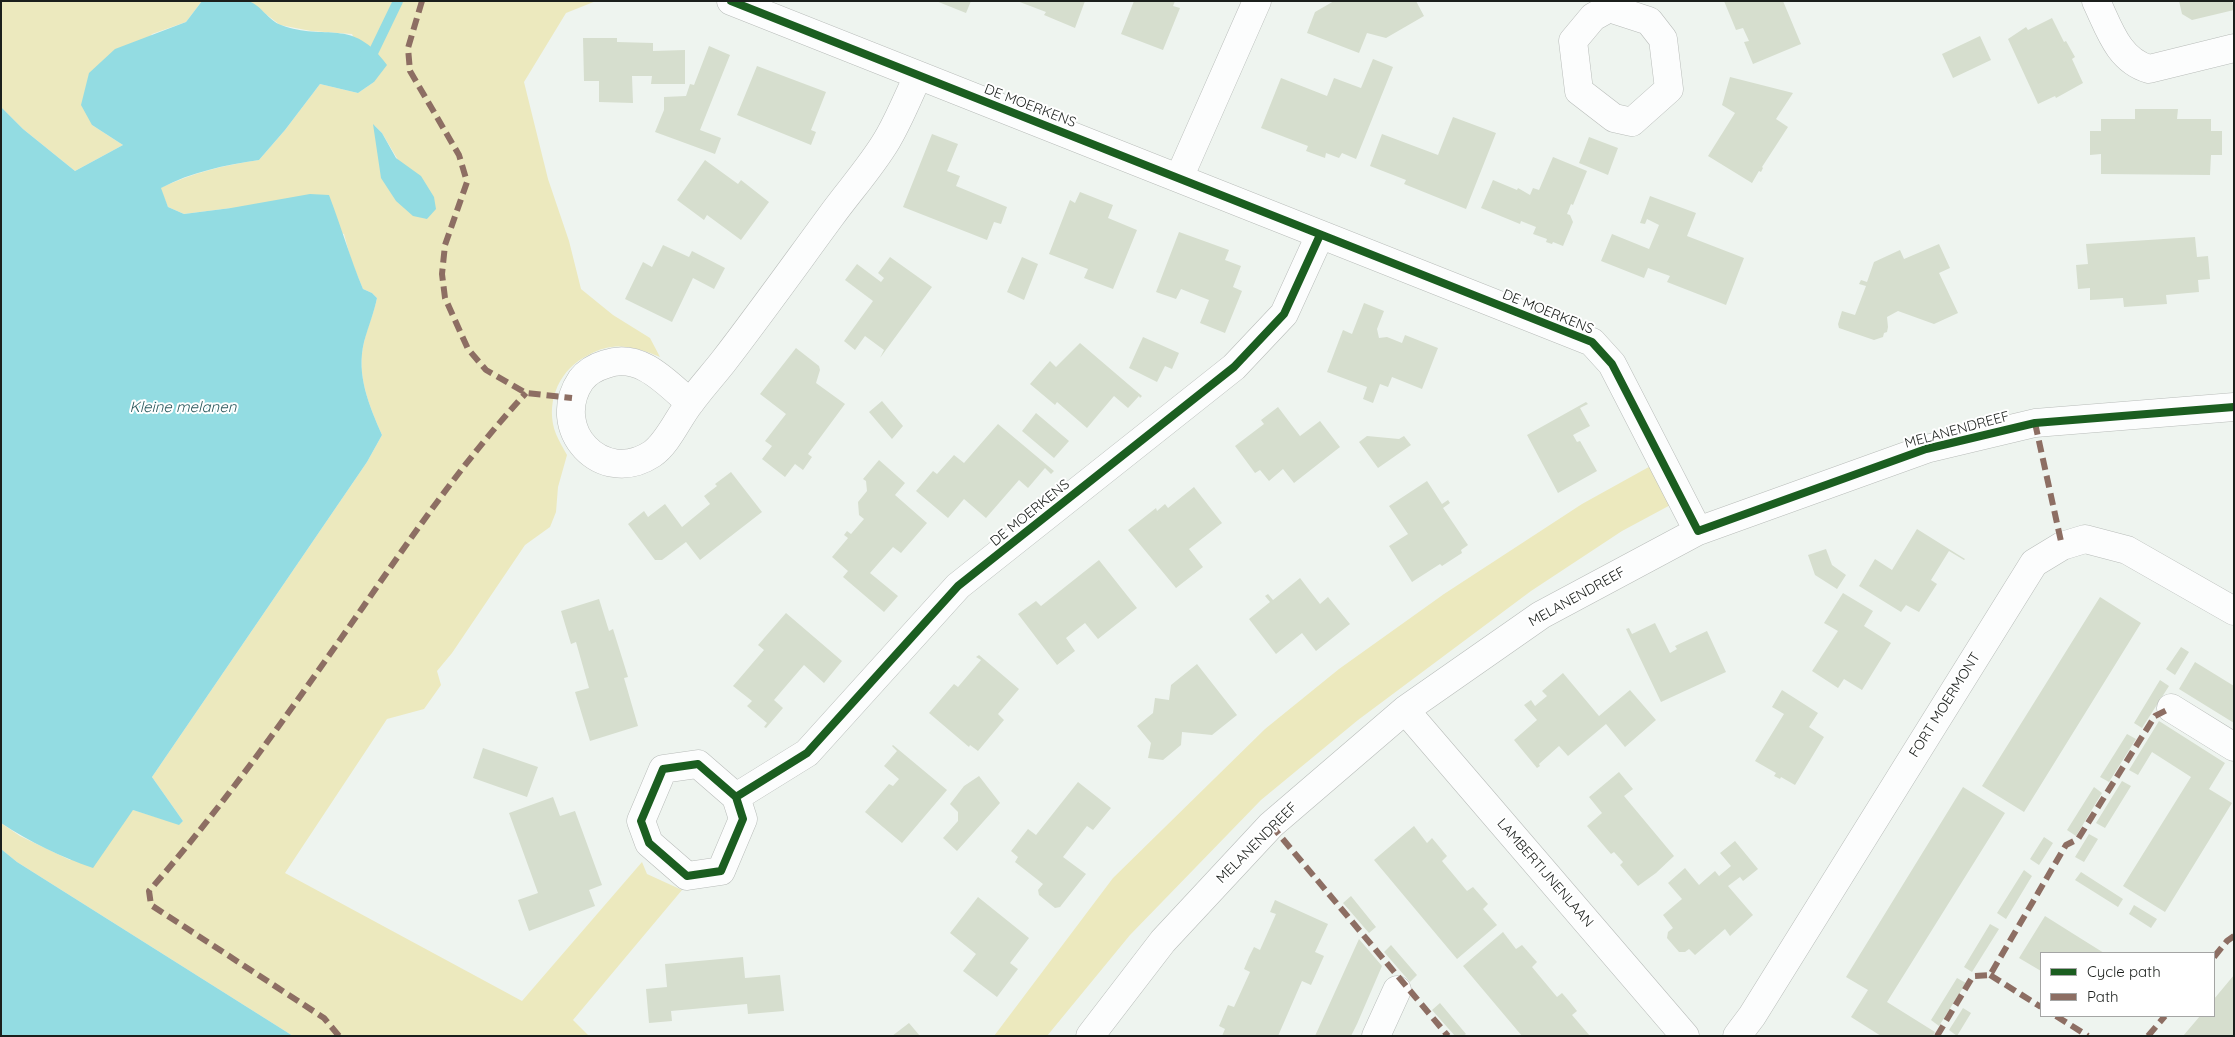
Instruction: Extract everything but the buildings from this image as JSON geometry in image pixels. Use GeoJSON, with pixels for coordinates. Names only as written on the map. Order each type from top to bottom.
{"type":"FeatureCollection","features":[{"type":"Feature","properties":{"kind":"street","name":"DE MOERKENS"},"geometry":{"type":"LineString","coordinates":[[731,1],[1592,342],[1612,364],[1698,531]]}},
{"type":"Feature","properties":{"kind":"street"},"geometry":{"type":"LineString","coordinates":[[1179,178],[1257,1]]}},
{"type":"Feature","properties":{"kind":"street"},"geometry":{"type":"LineString","coordinates":[[2096,1],[2118,48],[2135,65],[2148,69],[2234,48]]}},
{"type":"Feature","properties":{"kind":"street"},"geometry":{"type":"LineString","coordinates":[[690,403],[723,362],[887,140],[918,76]]}},
{"type":"Feature","properties":{"kind":"street","name":"DE MOERKENS"},"geometry":{"type":"LineString","coordinates":[[736,797],[807,753],[958,586],[1234,367],[1284,314],[1320,235]]}},
{"type":"Feature","properties":{"kind":"street","name":"MELANENDREEF"},"geometry":{"type":"LineString","coordinates":[[1090,1036],[1163,940],[1271,825],[1405,710],[1541,615],[1698,531],[1926,449],[2035,424],[2234,407]]}},
{"type":"Feature","properties":{"kind":"street","name":"FORT MOERMONT"},"geometry":{"type":"LineString","coordinates":[[1736,1036],[1752,1016],[2034,563],[2062,546],[2085,539],[2127,550],[2234,611]]}},
{"type":"Feature","properties":{"kind":"street"},"geometry":{"type":"LineString","coordinates":[[2171,708],[2234,747]]}},
{"type":"Feature","properties":{"kind":"street","name":"LAMBERTIJNENLAAN"},"geometry":{"type":"LineString","coordinates":[[1405,710],[1685,1036]]}},
{"type":"Feature","properties":{"kind":"street"},"geometry":{"type":"LineString","coordinates":[[1376,1036],[1396,990]]}},
{"type":"Feature","properties":{"kind":"shaded area"},"geometry":{"type":"Polygon","coordinates":[[[1,1],[202,1],[186,22],[152,34],[92,125],[123,145],[75,171],[23,129],[1,107],[1,1]]]}},
{"type":"Feature","properties":{"kind":"shaded area"},"geometry":{"type":"Polygon","coordinates":[[[249,1],[596,1],[566,13],[524,82],[548,179],[569,241],[581,289],[613,315],[650,338],[660,357],[630,348],[608,348],[583,358],[566,372],[560,381],[553,402],[553,423],[556,434],[567,455],[558,487],[556,512],[550,527],[525,545],[452,653],[437,671],[441,685],[424,709],[387,719],[285,873],[522,1001],[642,862],[647,874],[682,890],[573,1020],[589,1036],[293,1036],[17,862],[1,849],[1,823],[20,836],[70,860],[133,810],[179,824],[183,821],[152,777],[367,462],[382,435],[368,401],[362,366],[364,342],[377,298],[372,293],[363,289],[351,260],[344,234],[231,208],[184,214],[168,207],[160,188],[209,170],[259,160],[320,84],[358,93],[374,82],[352,34],[311,31],[280,25],[249,1]],[[374,125],[427,219],[430,214],[382,133],[374,125]]]}},
{"type":"Feature","properties":{"kind":"shaded area"},"geometry":{"type":"Polygon","coordinates":[[[1656,463],[1676,502],[1622,531],[1531,591],[1358,720],[1261,800],[1130,935],[1047,1036],[994,1036],[1113,878],[1265,729],[1339,669],[1444,594],[1582,504],[1656,463]]]}},
{"type":"Feature","properties":{"kind":"water","name":"Kleine melanen"},"geometry":{"type":"Polygon","coordinates":[[[202,1],[248,1],[257,5],[272,20],[281,25],[297,30],[350,35],[362,40],[387,65],[374,82],[358,93],[320,84],[259,160],[208,170],[172,182],[161,188],[168,207],[184,214],[310,194],[329,195],[363,289],[372,293],[377,298],[364,342],[362,366],[368,401],[382,435],[367,462],[152,777],[183,821],[179,825],[133,810],[93,868],[46,848],[1,823],[1,107],[23,129],[75,171],[123,145],[92,125],[81,105],[89,73],[115,49],[186,22],[202,1]]]}},
{"type":"Feature","properties":{"kind":"water"},"geometry":{"type":"Polygon","coordinates":[[[373,124],[382,133],[396,158],[421,176],[434,197],[436,209],[427,219],[413,216],[396,201],[381,178],[373,124]]]}},
{"type":"Feature","properties":{"kind":"water"},"geometry":{"type":"Polygon","coordinates":[[[1,849],[17,862],[293,1036],[1,1036],[1,849]]]}},
{"type":"Feature","properties":{"kind":"waterway"},"geometry":{"type":"LineString","coordinates":[[365,55],[372,55],[398,1]]}},
{"type":"Feature","properties":{"kind":"marked path"},"geometry":{"type":"LineString","coordinates":[[422,1],[408,48],[410,71],[459,155],[467,182],[445,245],[442,274],[445,298],[468,349],[486,370],[526,393],[572,398]]}},
{"type":"Feature","properties":{"kind":"marked path"},"geometry":{"type":"LineString","coordinates":[[339,1036],[324,1018],[151,905],[149,891],[206,823],[260,752],[461,470],[526,393]]}},
{"type":"Feature","properties":{"kind":"marked path"},"geometry":{"type":"LineString","coordinates":[[2035,423],[2062,546]]}},
{"type":"Feature","properties":{"kind":"marked path"},"geometry":{"type":"LineString","coordinates":[[1937,1036],[1973,976],[1990,975],[2066,845],[2078,839],[2155,716],[2171,708]]}},
{"type":"Feature","properties":{"kind":"marked path"},"geometry":{"type":"LineString","coordinates":[[1271,825],[1448,1036]]}},
{"type":"Feature","properties":{"kind":"marked path"},"geometry":{"type":"LineString","coordinates":[[2215,956],[2227,941],[2234,936]]}},
{"type":"Feature","properties":{"kind":"marked path"},"geometry":{"type":"LineString","coordinates":[[1990,975],[2040,1006]]}},
{"type":"Feature","properties":{"kind":"marked path"},"geometry":{"type":"LineString","coordinates":[[2058,1017],[2088,1036]]}},
{"type":"Feature","properties":{"kind":"marked path"},"geometry":{"type":"LineString","coordinates":[[2148,1036],[2164,1017]]}},
{"type":"Feature","properties":{"kind":"cycle path"},"geometry":{"type":"LineString","coordinates":[[731,1],[1592,342],[1612,364],[1698,531],[1926,449],[2035,423],[2234,407]]}},
{"type":"Feature","properties":{"kind":"cycle path"},"geometry":{"type":"LineString","coordinates":[[736,797],[698,764],[663,769],[641,821],[649,843],[687,876],[721,871],[743,819],[736,797],[807,753],[958,586],[1234,367],[1284,314],[1320,235]]}}]}
